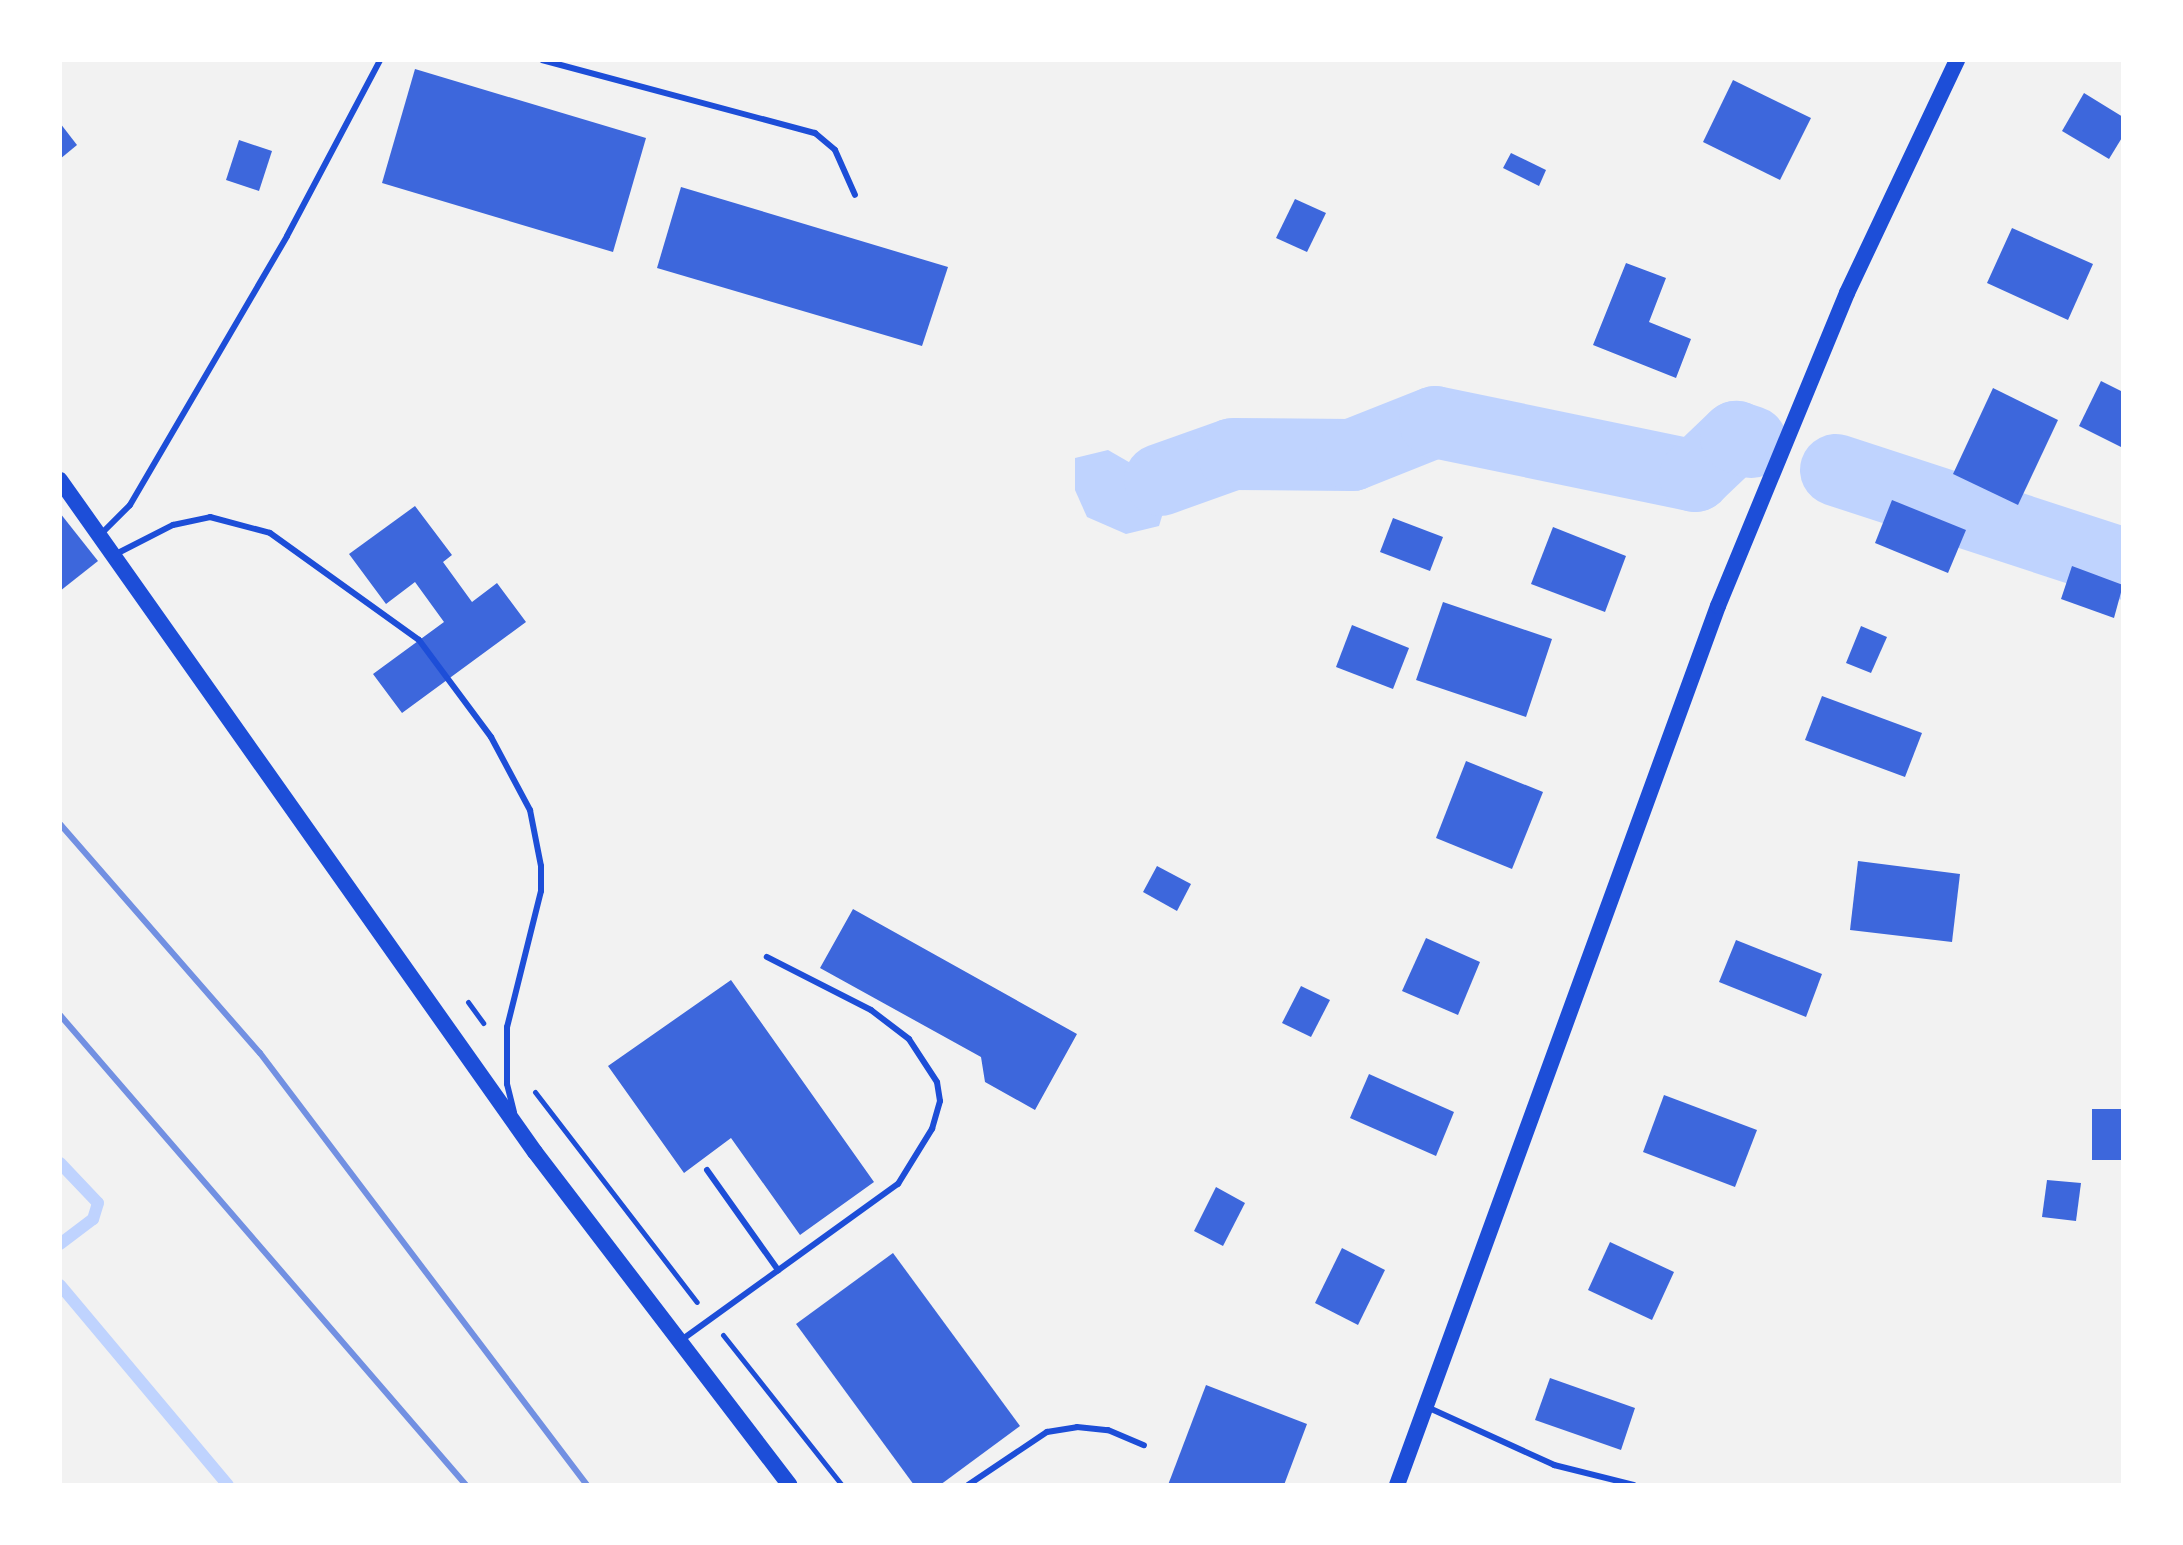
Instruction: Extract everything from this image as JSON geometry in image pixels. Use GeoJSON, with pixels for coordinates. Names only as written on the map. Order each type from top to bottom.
{"type":"FeatureCollection","features":[{"type":"Feature","properties":{"kind":"main road"},"geometry":{"type":"LineString","coordinates":[[1397,1485],[1718,606],[1847,293],[1957,60]]}},
{"type":"Feature","properties":{"kind":"main road"},"geometry":{"type":"LineString","coordinates":[[60,480],[518,1127],[790,1485]]}},
{"type":"Feature","properties":{"kind":"lane"},"geometry":{"type":"LineString","coordinates":[[100,535],[130,505],[287,236],[380,60]]}},
{"type":"Feature","properties":{"kind":"lane"},"geometry":{"type":"LineString","coordinates":[[542,60],[815,133],[835,150],[855,195]]}},
{"type":"Feature","properties":{"kind":"lane"},"geometry":{"type":"LineString","coordinates":[[114,555],[189,520],[240,522],[285,540],[370,609],[419,640],[517,780],[539,839],[541,891],[505,1051],[518,1127]]}},
{"type":"Feature","properties":{"kind":"lane"},"geometry":{"type":"LineString","coordinates":[[680,1341],[898,1184],[932,1129],[940,1101],[937,1082],[909,1039],[871,1010],[767,957]]}},
{"type":"Feature","properties":{"kind":"lane"},"geometry":{"type":"LineString","coordinates":[[707,1170],[778,1270]]}},
{"type":"Feature","properties":{"kind":"lane"},"geometry":{"type":"LineString","coordinates":[[1427,1407],[1554,1465],[1634,1485]]}},
{"type":"Feature","properties":{"kind":"lane"},"geometry":{"type":"LineString","coordinates":[[968,1485],[1047,1432],[1077,1427],[1108,1430],[1144,1445]]}},
{"type":"Feature","properties":{"kind":"path"},"geometry":{"type":"LineString","coordinates":[[459,990],[842,1485]]}},
{"type":"Feature","properties":{"kind":"water"},"geometry":{"type":"Polygon","coordinates":[[[1108,450],[1160,480],[1167,500],[1159,526],[1126,534],[1087,517],[1075,490],[1075,458],[1108,450]]]}},
{"type":"Feature","properties":{"kind":"building"},"geometry":{"type":"Polygon","coordinates":[[[415,69],[646,138],[613,252],[382,183],[415,69]]]}},
{"type":"Feature","properties":{"kind":"building"},"geometry":{"type":"Polygon","coordinates":[[[1733,80],[1811,118],[1780,180],[1703,142],[1733,80]]]}},
{"type":"Feature","properties":{"kind":"building"},"geometry":{"type":"Polygon","coordinates":[[[2084,93],[2123,117],[2123,136],[2109,159],[2062,131],[2084,93]]]}},
{"type":"Feature","properties":{"kind":"building"},"geometry":{"type":"Polygon","coordinates":[[[60,123],[77,145],[60,159],[60,123]]]}},
{"type":"Feature","properties":{"kind":"building"},"geometry":{"type":"Polygon","coordinates":[[[239,140],[272,151],[259,191],[226,180],[239,140]]]}},
{"type":"Feature","properties":{"kind":"building"},"geometry":{"type":"Polygon","coordinates":[[[1511,153],[1546,170],[1539,186],[1503,168],[1511,153]]]}},
{"type":"Feature","properties":{"kind":"building"},"geometry":{"type":"Polygon","coordinates":[[[681,187],[948,267],[922,346],[657,268],[681,187]]]}},
{"type":"Feature","properties":{"kind":"building"},"geometry":{"type":"Polygon","coordinates":[[[1295,199],[1326,213],[1307,252],[1276,238],[1295,199]]]}},
{"type":"Feature","properties":{"kind":"building"},"geometry":{"type":"Polygon","coordinates":[[[2012,228],[2093,264],[2068,320],[1987,283],[2012,228]]]}},
{"type":"Feature","properties":{"kind":"building"},"geometry":{"type":"Polygon","coordinates":[[[1626,263],[1666,278],[1649,322],[1691,339],[1676,378],[1593,345],[1626,263]]]}},
{"type":"Feature","properties":{"kind":"building"},"geometry":{"type":"Polygon","coordinates":[[[2101,381],[2123,392],[2123,448],[2079,426],[2101,381]]]}},
{"type":"Feature","properties":{"kind":"building"},"geometry":{"type":"Polygon","coordinates":[[[1993,388],[2058,420],[2018,505],[1953,474],[1993,388]]]}},
{"type":"Feature","properties":{"kind":"building"},"geometry":{"type":"Polygon","coordinates":[[[1892,500],[1966,530],[1948,573],[1875,543],[1892,500]]]}},
{"type":"Feature","properties":{"kind":"building"},"geometry":{"type":"Polygon","coordinates":[[[415,506],[452,555],[443,562],[472,602],[497,583],[526,622],[402,713],[373,674],[444,622],[415,582],[386,604],[349,554],[415,506]]]}},
{"type":"Feature","properties":{"kind":"building"},"geometry":{"type":"Polygon","coordinates":[[[60,513],[98,561],[60,591],[60,513]]]}},
{"type":"Feature","properties":{"kind":"building"},"geometry":{"type":"Polygon","coordinates":[[[1393,518],[1443,537],[1430,571],[1380,552],[1393,518]]]}},
{"type":"Feature","properties":{"kind":"building"},"geometry":{"type":"Polygon","coordinates":[[[1553,527],[1626,556],[1605,612],[1531,584],[1553,527]]]}},
{"type":"Feature","properties":{"kind":"building"},"geometry":{"type":"Polygon","coordinates":[[[2072,566],[2123,585],[2114,618],[2061,599],[2072,566]]]}},
{"type":"Feature","properties":{"kind":"building"},"geometry":{"type":"Polygon","coordinates":[[[1443,602],[1552,639],[1526,717],[1416,680],[1443,602]]]}},
{"type":"Feature","properties":{"kind":"building"},"geometry":{"type":"Polygon","coordinates":[[[1352,625],[1409,648],[1393,689],[1336,667],[1352,625]]]}},
{"type":"Feature","properties":{"kind":"building"},"geometry":{"type":"Polygon","coordinates":[[[1861,626],[1887,637],[1871,673],[1846,663],[1861,626]]]}},
{"type":"Feature","properties":{"kind":"building"},"geometry":{"type":"Polygon","coordinates":[[[1822,696],[1922,733],[1905,777],[1805,740],[1822,696]]]}},
{"type":"Feature","properties":{"kind":"building"},"geometry":{"type":"Polygon","coordinates":[[[1466,761],[1543,792],[1512,869],[1436,838],[1466,761]]]}},
{"type":"Feature","properties":{"kind":"building"},"geometry":{"type":"Polygon","coordinates":[[[1858,861],[1960,874],[1952,942],[1850,930],[1858,861]]]}},
{"type":"Feature","properties":{"kind":"building"},"geometry":{"type":"Polygon","coordinates":[[[1157,866],[1191,884],[1177,911],[1143,892],[1157,866]]]}},
{"type":"Feature","properties":{"kind":"building"},"geometry":{"type":"Polygon","coordinates":[[[853,909],[1077,1034],[1035,1110],[985,1082],[981,1057],[820,968],[853,909]]]}},
{"type":"Feature","properties":{"kind":"building"},"geometry":{"type":"Polygon","coordinates":[[[1426,938],[1480,962],[1458,1015],[1402,991],[1426,938]]]}},
{"type":"Feature","properties":{"kind":"building"},"geometry":{"type":"Polygon","coordinates":[[[1736,940],[1822,974],[1806,1017],[1719,982],[1736,940]]]}},
{"type":"Feature","properties":{"kind":"building"},"geometry":{"type":"Polygon","coordinates":[[[731,980],[874,1182],[800,1235],[731,1138],[684,1173],[608,1066],[731,980]]]}},
{"type":"Feature","properties":{"kind":"building"},"geometry":{"type":"Polygon","coordinates":[[[1301,986],[1330,1000],[1311,1037],[1282,1023],[1301,986]]]}},
{"type":"Feature","properties":{"kind":"building"},"geometry":{"type":"Polygon","coordinates":[[[1369,1074],[1454,1112],[1436,1156],[1350,1118],[1369,1074]]]}},
{"type":"Feature","properties":{"kind":"building"},"geometry":{"type":"Polygon","coordinates":[[[1664,1095],[1757,1130],[1735,1187],[1643,1152],[1664,1095]]]}},
{"type":"Feature","properties":{"kind":"building"},"geometry":{"type":"Polygon","coordinates":[[[2092,1109],[2123,1109],[2123,1160],[2092,1160],[2092,1109]]]}},
{"type":"Feature","properties":{"kind":"building"},"geometry":{"type":"Polygon","coordinates":[[[2047,1180],[2081,1183],[2076,1221],[2042,1217],[2047,1180]]]}},
{"type":"Feature","properties":{"kind":"building"},"geometry":{"type":"Polygon","coordinates":[[[1216,1187],[1245,1203],[1223,1246],[1194,1231],[1216,1187]]]}},
{"type":"Feature","properties":{"kind":"building"},"geometry":{"type":"Polygon","coordinates":[[[1610,1242],[1674,1272],[1652,1320],[1588,1290],[1610,1242]]]}},
{"type":"Feature","properties":{"kind":"building"},"geometry":{"type":"Polygon","coordinates":[[[1342,1248],[1385,1270],[1358,1325],[1315,1303],[1342,1248]]]}},
{"type":"Feature","properties":{"kind":"building"},"geometry":{"type":"Polygon","coordinates":[[[893,1253],[1020,1426],[940,1485],[914,1485],[796,1324],[893,1253]]]}},
{"type":"Feature","properties":{"kind":"building"},"geometry":{"type":"Polygon","coordinates":[[[1550,1378],[1635,1408],[1621,1450],[1535,1420],[1550,1378]]]}},
{"type":"Feature","properties":{"kind":"building"},"geometry":{"type":"Polygon","coordinates":[[[1206,1385],[1307,1424],[1284,1485],[1168,1485],[1206,1385]]]}},
{"type":"Feature","properties":{"kind":"waterway"},"geometry":{"type":"LineString","coordinates":[[1160,480],[1233,454],[1352,455],[1435,422],[1695,476],[1736,437],[1751,442]]}},
{"type":"Feature","properties":{"kind":"waterway"},"geometry":{"type":"LineString","coordinates":[[1836,470],[2123,564]]}},
{"type":"Feature","properties":{"kind":"waterway"},"geometry":{"type":"LineString","coordinates":[[60,1163],[98,1203],[93,1219],[60,1244]]}},
{"type":"Feature","properties":{"kind":"waterway"},"geometry":{"type":"LineString","coordinates":[[60,1285],[228,1485]]}},
{"type":"Feature","properties":{"kind":"railway"},"geometry":{"type":"LineString","coordinates":[[60,824],[260,1053],[587,1485]]}},
{"type":"Feature","properties":{"kind":"railway"},"geometry":{"type":"LineString","coordinates":[[60,1015],[466,1485]]}}]}
